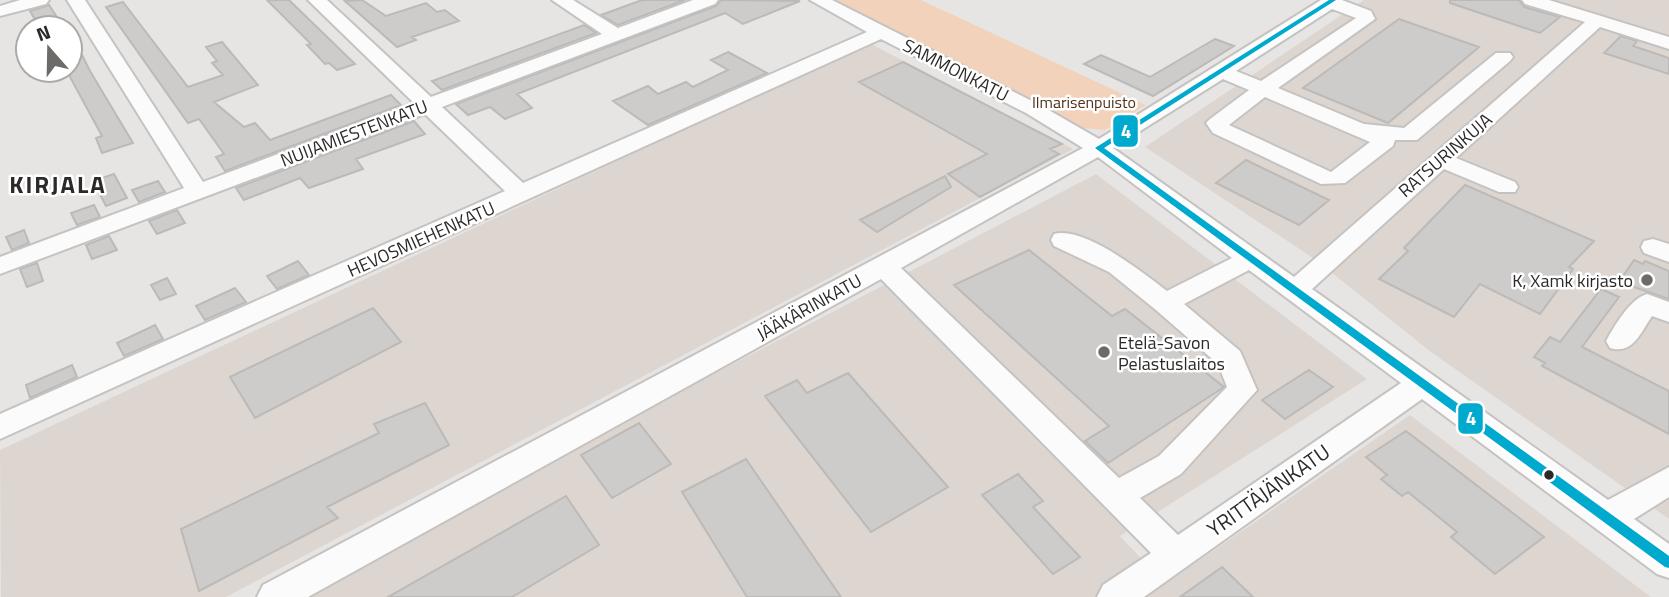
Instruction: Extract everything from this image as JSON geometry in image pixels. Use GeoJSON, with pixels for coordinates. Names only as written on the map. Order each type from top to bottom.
{"type":"FeatureCollection","features":[{"type":"Feature","properties":{"kind":"street"},"geometry":{"type":"LineString","coordinates":[[0,11],[40,0]]}},
{"type":"Feature","properties":{"kind":"street"},"geometry":{"type":"LineString","coordinates":[[76,0],[198,192]]}},
{"type":"Feature","properties":{"kind":"street"},"geometry":{"type":"LineString","coordinates":[[317,0],[521,194]]}},
{"type":"Feature","properties":{"kind":"street"},"geometry":{"type":"LineString","coordinates":[[561,0],[615,34]]}},
{"type":"Feature","properties":{"kind":"street","name":"NUIJAMIESTENKATU"},"geometry":{"type":"LineString","coordinates":[[0,266],[709,0]]}},
{"type":"Feature","properties":{"kind":"street","name":"SAMMONKATU"},"geometry":{"type":"LineString","coordinates":[[819,0],[1033,109],[1099,148],[1669,563]]}},
{"type":"Feature","properties":{"kind":"street"},"geometry":{"type":"LineString","coordinates":[[1531,0],[1669,43]]}},
{"type":"Feature","properties":{"kind":"street"},"geometry":{"type":"LineString","coordinates":[[1223,72],[1263,89],[1358,129],[1385,141],[1337,178],[1329,179],[1220,129],[1217,123],[1263,89],[1362,23],[1365,15],[1332,1]]}},
{"type":"Feature","properties":{"kind":"street","name":"JÄÄKÄRINKATU"},"geometry":{"type":"LineString","coordinates":[[275,597],[1099,148],[1332,1]]}},
{"type":"Feature","properties":{"kind":"street","name":"RATSURINKUJA"},"geometry":{"type":"LineString","coordinates":[[1294,291],[1597,21]]}},
{"type":"Feature","properties":{"kind":"street","name":"HEVOSMIEHENKATU"},"geometry":{"type":"LineString","coordinates":[[0,427],[881,32]]}},
{"type":"Feature","properties":{"kind":"street"},"geometry":{"type":"LineString","coordinates":[[1358,129],[1409,135],[1503,57]]}},
{"type":"Feature","properties":{"kind":"street"},"geometry":{"type":"LineString","coordinates":[[1439,159],[1507,187]]}},
{"type":"Feature","properties":{"kind":"street"},"geometry":{"type":"LineString","coordinates":[[1063,240],[1118,266],[1166,303],[1230,358],[1243,390],[1170,464],[1118,495]]}},
{"type":"Feature","properties":{"kind":"street"},"geometry":{"type":"LineString","coordinates":[[1166,303],[1250,259]]}},
{"type":"Feature","properties":{"kind":"street"},"geometry":{"type":"LineString","coordinates":[[884,267],[1118,495],[1175,555]]}},
{"type":"Feature","properties":{"kind":"street"},"geometry":{"type":"LineString","coordinates":[[1620,341],[1647,303],[1669,313]]}},
{"type":"Feature","properties":{"kind":"street","name":"YRITTÄJÄNKATU"},"geometry":{"type":"LineString","coordinates":[[1115,597],[1422,384]]}},
{"type":"Feature","properties":{"kind":"street"},"geometry":{"type":"LineString","coordinates":[[1606,517],[1635,503],[1669,480]]}},
{"type":"Feature","properties":{"kind":"shaded area"},"geometry":{"type":"Polygon","coordinates":[[[1364,0],[1669,0],[1669,519],[1431,352],[1316,260],[1145,147],[1364,0]]]}},
{"type":"Feature","properties":{"kind":"shaded area"},"geometry":{"type":"Polygon","coordinates":[[[869,43],[1073,149],[226,597],[1,597],[0,450],[869,43]]]}},
{"type":"Feature","properties":{"kind":"shaded area"},"geometry":{"type":"Polygon","coordinates":[[[1096,174],[1367,379],[1120,536],[1165,584],[1410,415],[1651,597],[288,597],[1096,174]]]}},
{"type":"Feature","properties":{"kind":"green space","name":"Ilmarisenpuisto"},"geometry":{"type":"Polygon","coordinates":[[[830,0],[921,0],[1146,105],[1105,130],[1083,128],[830,0]]]}},
{"type":"Feature","properties":{"kind":"building"},"geometry":{"type":"Polygon","coordinates":[[[267,0],[289,0],[355,64],[337,70],[329,63],[325,64],[307,45],[311,44],[267,0]]]}},
{"type":"Feature","properties":{"kind":"building"},"geometry":{"type":"Polygon","coordinates":[[[362,0],[386,16],[426,3],[437,12],[445,10],[459,21],[412,37],[416,40],[397,47],[345,1],[362,0]]]}},
{"type":"Feature","properties":{"kind":"building"},"geometry":{"type":"Polygon","coordinates":[[[642,0],[685,0],[618,25],[601,15],[642,0]]]}},
{"type":"Feature","properties":{"kind":"building"},"geometry":{"type":"Polygon","coordinates":[[[721,0],[800,1],[743,24],[725,13],[517,94],[532,108],[505,119],[490,107],[468,115],[456,104],[716,6],[721,0]]]}},
{"type":"Feature","properties":{"kind":"building"},"geometry":{"type":"Polygon","coordinates":[[[1450,0],[1519,0],[1524,7],[1560,17],[1540,33],[1450,3],[1450,0]]]}},
{"type":"Feature","properties":{"kind":"building"},"geometry":{"type":"Polygon","coordinates":[[[123,2],[188,87],[223,75],[212,63],[217,61],[206,47],[222,42],[258,85],[214,102],[244,127],[255,123],[270,140],[391,95],[401,105],[225,171],[216,157],[224,154],[199,119],[188,123],[106,7],[123,2]]]}},
{"type":"Feature","properties":{"kind":"building"},"geometry":{"type":"Polygon","coordinates":[[[49,5],[55,14],[32,14],[30,11],[49,5]]]}},
{"type":"Feature","properties":{"kind":"building"},"geometry":{"type":"Polygon","coordinates":[[[1399,19],[1479,47],[1388,123],[1303,88],[1399,19]]]}},
{"type":"Feature","properties":{"kind":"building"},"geometry":{"type":"Polygon","coordinates":[[[584,25],[596,33],[442,90],[432,81],[584,25]]]}},
{"type":"Feature","properties":{"kind":"building"},"geometry":{"type":"Polygon","coordinates":[[[1621,36],[1637,41],[1633,46],[1669,58],[1669,74],[1604,53],[1621,36]]]}},
{"type":"Feature","properties":{"kind":"building"},"geometry":{"type":"Polygon","coordinates":[[[1215,39],[1234,46],[1153,96],[1084,64],[1101,55],[1150,77],[1215,39]]]}},
{"type":"Feature","properties":{"kind":"building"},"geometry":{"type":"Polygon","coordinates":[[[728,52],[767,73],[648,125],[613,101],[648,86],[658,94],[686,82],[693,87],[728,70],[711,60],[728,52]]]}},
{"type":"Feature","properties":{"kind":"building"},"geometry":{"type":"Polygon","coordinates":[[[84,59],[133,143],[102,153],[96,138],[102,136],[74,84],[84,84],[84,59]]]}},
{"type":"Feature","properties":{"kind":"building"},"geometry":{"type":"Polygon","coordinates":[[[903,62],[1062,144],[1050,149],[1059,154],[980,197],[948,174],[987,154],[859,82],[903,62]]]}},
{"type":"Feature","properties":{"kind":"building"},"geometry":{"type":"Polygon","coordinates":[[[414,121],[425,134],[356,159],[363,169],[309,188],[300,178],[244,200],[236,188],[414,121]]]}},
{"type":"Feature","properties":{"kind":"building"},"geometry":{"type":"Polygon","coordinates":[[[1246,160],[1329,200],[1299,225],[1216,183],[1246,160]]]}},
{"type":"Feature","properties":{"kind":"building"},"geometry":{"type":"Polygon","coordinates":[[[114,174],[127,198],[106,206],[93,181],[114,174]]]}},
{"type":"Feature","properties":{"kind":"building"},"geometry":{"type":"Polygon","coordinates":[[[945,176],[951,187],[877,232],[860,220],[945,176]]]}},
{"type":"Feature","properties":{"kind":"building"},"geometry":{"type":"Polygon","coordinates":[[[158,181],[165,192],[139,202],[132,190],[158,181]]]}},
{"type":"Feature","properties":{"kind":"building"},"geometry":{"type":"Polygon","coordinates":[[[1465,185],[1594,241],[1569,267],[1573,269],[1540,314],[1480,284],[1454,317],[1379,279],[1408,251],[1404,248],[1465,185]]]}},
{"type":"Feature","properties":{"kind":"building"},"geometry":{"type":"Polygon","coordinates":[[[94,205],[100,217],[77,225],[71,213],[94,205]]]}},
{"type":"Feature","properties":{"kind":"building"},"geometry":{"type":"Polygon","coordinates":[[[177,210],[185,223],[157,234],[149,221],[177,210]]]}},
{"type":"Feature","properties":{"kind":"building"},"geometry":{"type":"Polygon","coordinates":[[[24,230],[29,243],[12,250],[6,237],[24,230]]]}},
{"type":"Feature","properties":{"kind":"building"},"geometry":{"type":"Polygon","coordinates":[[[109,236],[117,250],[92,259],[86,245],[109,236]]]}},
{"type":"Feature","properties":{"kind":"building","name":"Etelä-Savon Pelastuslaitos"},"geometry":{"type":"Polygon","coordinates":[[[1029,250],[1112,316],[1125,309],[1224,387],[1108,463],[1085,441],[1109,426],[954,285],[1029,250]]]}},
{"type":"Feature","properties":{"kind":"building","name":"K, Xamk kirjasto"},"geometry":{"type":"Polygon","coordinates":[[[1634,260],[1643,264],[1645,261],[1669,271],[1669,299],[1619,282],[1634,260]]]}},
{"type":"Feature","properties":{"kind":"building"},"geometry":{"type":"Polygon","coordinates":[[[298,261],[309,275],[277,289],[267,276],[298,261]]]}},
{"type":"Feature","properties":{"kind":"building"},"geometry":{"type":"Polygon","coordinates":[[[37,263],[43,281],[27,287],[20,269],[37,263]]]}},
{"type":"Feature","properties":{"kind":"building"},"geometry":{"type":"Polygon","coordinates":[[[167,278],[176,294],[160,300],[151,285],[167,278]]]}},
{"type":"Feature","properties":{"kind":"building"},"geometry":{"type":"Polygon","coordinates":[[[235,288],[246,302],[205,320],[196,306],[235,288]]]}},
{"type":"Feature","properties":{"kind":"building"},"geometry":{"type":"Polygon","coordinates":[[[1601,289],[1619,297],[1582,347],[1669,391],[1669,434],[1542,366],[1545,363],[1534,357],[1550,337],[1560,342],[1601,289]]]}},
{"type":"Feature","properties":{"kind":"building"},"geometry":{"type":"Polygon","coordinates":[[[373,308],[401,342],[255,418],[230,377],[373,308]]]}},
{"type":"Feature","properties":{"kind":"building"},"geometry":{"type":"Polygon","coordinates":[[[155,325],[163,339],[124,356],[117,343],[155,325]]]}},
{"type":"Feature","properties":{"kind":"building"},"geometry":{"type":"Polygon","coordinates":[[[72,365],[77,377],[30,398],[26,385],[72,365]]]}},
{"type":"Feature","properties":{"kind":"building"},"geometry":{"type":"Polygon","coordinates":[[[1309,370],[1333,387],[1285,419],[1262,400],[1309,370]]]}},
{"type":"Feature","properties":{"kind":"building"},"geometry":{"type":"Polygon","coordinates":[[[848,373],[948,487],[871,532],[765,396],[797,380],[807,393],[848,373]]]}},
{"type":"Feature","properties":{"kind":"building"},"geometry":{"type":"Polygon","coordinates":[[[425,403],[449,445],[327,507],[338,518],[199,591],[181,529],[379,433],[374,424],[425,403]]]}},
{"type":"Feature","properties":{"kind":"building"},"geometry":{"type":"Polygon","coordinates":[[[639,423],[671,464],[612,498],[581,455],[639,423]]]}},
{"type":"Feature","properties":{"kind":"building"},"geometry":{"type":"Polygon","coordinates":[[[1406,431],[1544,537],[1495,574],[1451,537],[1457,532],[1408,492],[1402,496],[1381,479],[1387,475],[1366,457],[1406,431]]]}},
{"type":"Feature","properties":{"kind":"building"},"geometry":{"type":"Polygon","coordinates":[[[746,459],[841,597],[747,597],[682,492],[746,459]]]}},
{"type":"Feature","properties":{"kind":"building"},"geometry":{"type":"Polygon","coordinates":[[[1018,474],[1043,501],[1033,507],[1080,557],[1053,574],[982,495],[1018,474]]]}},
{"type":"Feature","properties":{"kind":"building"},"geometry":{"type":"Polygon","coordinates":[[[566,496],[599,545],[512,597],[388,597],[566,496]]]}},
{"type":"Feature","properties":{"kind":"building"},"geometry":{"type":"Polygon","coordinates":[[[1222,567],[1253,597],[1180,597],[1222,567]]]}},
{"type":"Feature","properties":{"kind":"transit line","name":"4"},"geometry":{"type":"LineString","coordinates":[[1333,0],[1099,148],[1669,563]]}},
{"type":"Feature","properties":{"kind":"place","name":"K, Xamk kirjasto"},"geometry":{"type":"Point","coordinates":[1647,280]}},
{"type":"Feature","properties":{"kind":"place","name":"Etelä-Savon Pelastuslaitos"},"geometry":{"type":"Point","coordinates":[1104,352]}},
{"type":"Feature","properties":{"kind":"district","name":"KIRJALA"},"geometry":{"type":"Point","coordinates":[58,184]}}]}
